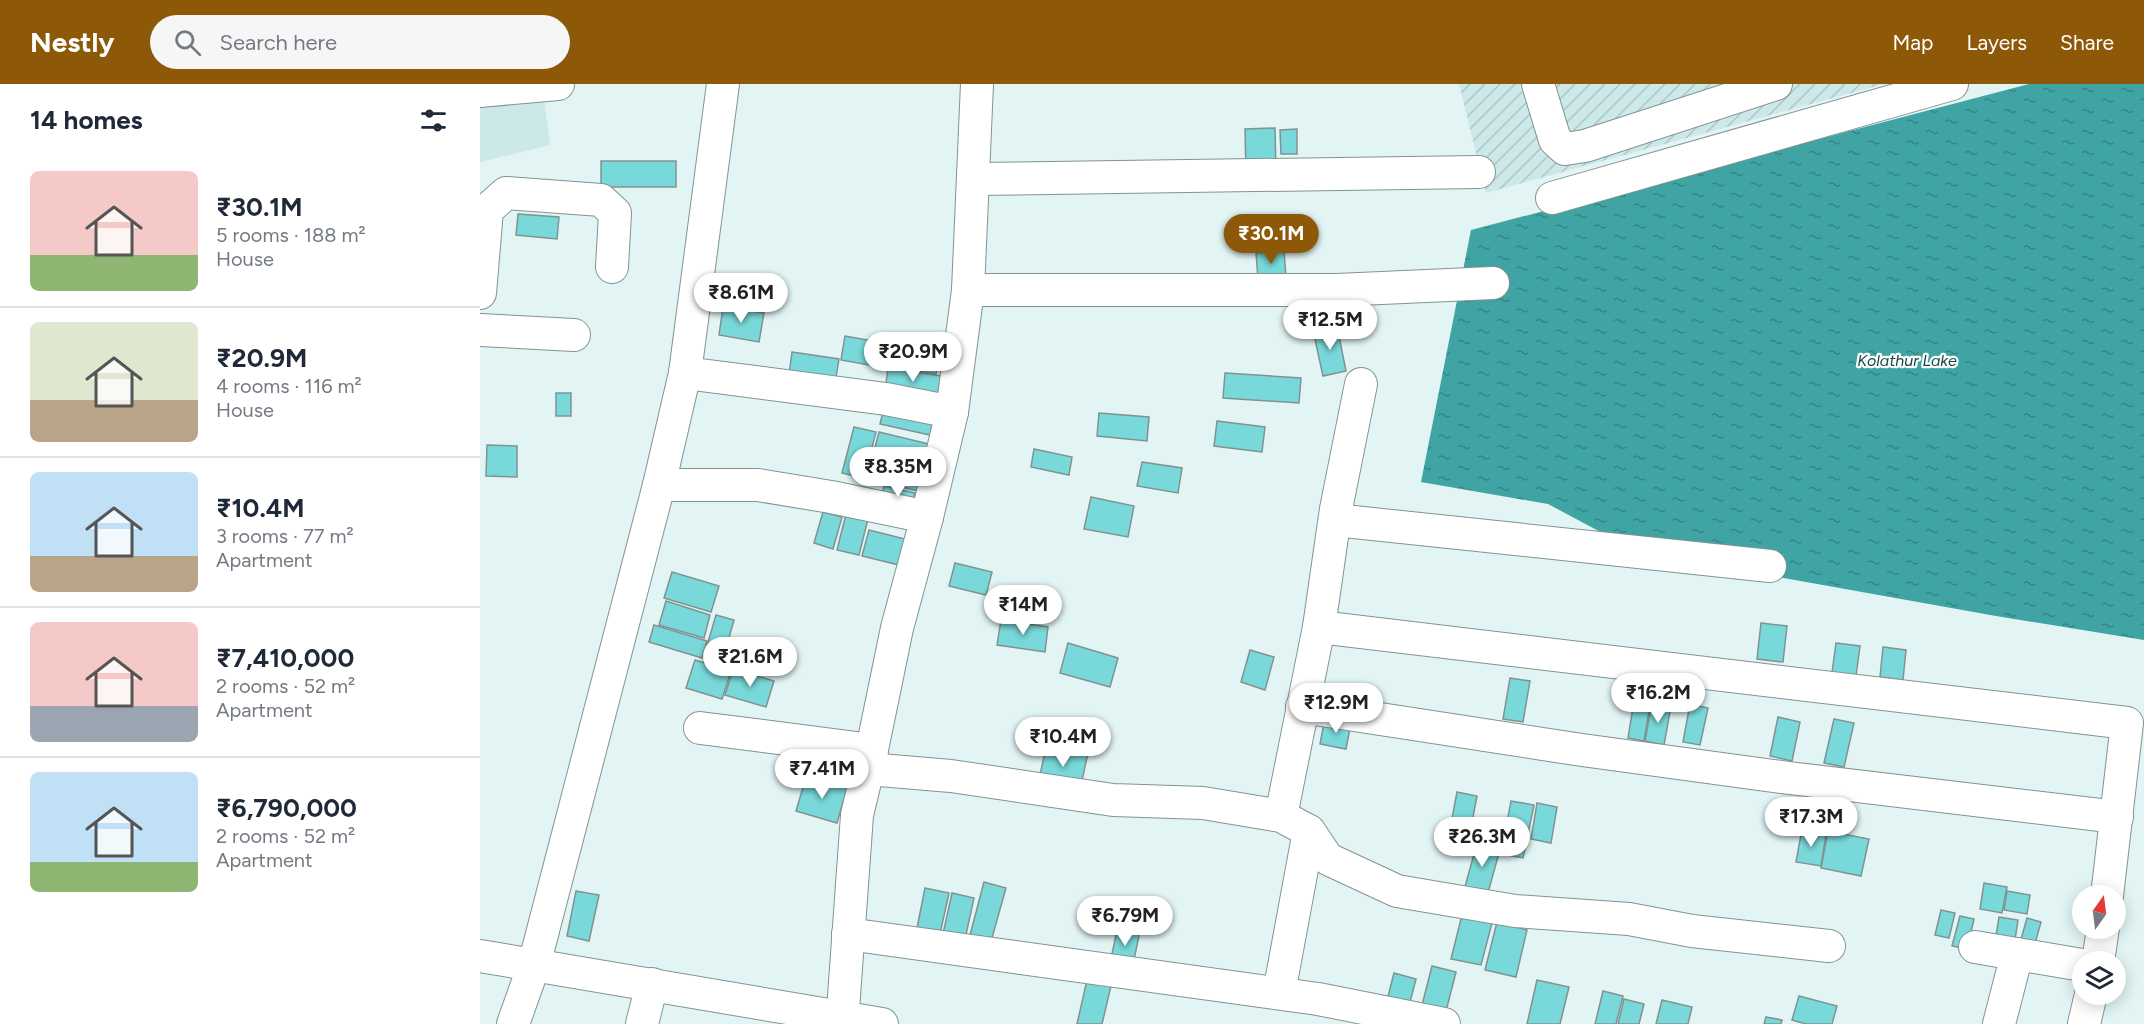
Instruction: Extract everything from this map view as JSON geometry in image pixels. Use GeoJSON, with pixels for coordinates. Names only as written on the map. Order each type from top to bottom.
{"type":"FeatureCollection","features":[{"type":"Feature","properties":{"kind":"street"},"geometry":{"type":"LineString","coordinates":[[480,91],[558,84]]}},
{"type":"Feature","properties":{"kind":"street"},"geometry":{"type":"LineString","coordinates":[[513,1024],[534,965],[659,485],[685,373],[723,84]]}},
{"type":"Feature","properties":{"kind":"street"},"geometry":{"type":"LineString","coordinates":[[842,1020],[857,815],[897,628],[952,412],[968,290],[978,84]]}},
{"type":"Feature","properties":{"kind":"street"},"geometry":{"type":"LineString","coordinates":[[1538,84],[1555,140],[1565,149],[1585,146],[1705,95],[1776,84]]}},
{"type":"Feature","properties":{"kind":"street"},"geometry":{"type":"LineString","coordinates":[[1552,198],[1952,84]]}},
{"type":"Feature","properties":{"kind":"street"},"geometry":{"type":"LineString","coordinates":[[974,178],[1479,172]]}},
{"type":"Feature","properties":{"kind":"street"},"geometry":{"type":"LineString","coordinates":[[480,293],[487,210],[506,193],[601,200],[615,213],[612,267]]}},
{"type":"Feature","properties":{"kind":"street"},"geometry":{"type":"LineString","coordinates":[[968,290],[1337,290],[1493,283]]}},
{"type":"Feature","properties":{"kind":"street"},"geometry":{"type":"LineString","coordinates":[[480,330],[574,335]]}},
{"type":"Feature","properties":{"kind":"street"},"geometry":{"type":"LineString","coordinates":[[685,373],[886,399],[952,412]]}},
{"type":"Feature","properties":{"kind":"street"},"geometry":{"type":"LineString","coordinates":[[1281,816],[1319,627],[1335,520],[1361,384]]}},
{"type":"Feature","properties":{"kind":"street"},"geometry":{"type":"LineString","coordinates":[[659,485],[758,485],[927,517]]}},
{"type":"Feature","properties":{"kind":"street"},"geometry":{"type":"LineString","coordinates":[[1335,520],[1770,566]]}},
{"type":"Feature","properties":{"kind":"street"},"geometry":{"type":"LineString","coordinates":[[1319,627],[2127,723],[2108,885]]}},
{"type":"Feature","properties":{"kind":"street"},"geometry":{"type":"LineString","coordinates":[[1302,707],[1628,756],[2117,818]]}},
{"type":"Feature","properties":{"kind":"street"},"geometry":{"type":"LineString","coordinates":[[700,728],[951,776],[1113,800],[1203,803],[1281,816],[1309,831],[1328,859],[1397,891],[1515,911],[1629,919],[1692,931],[1829,946]]}},
{"type":"Feature","properties":{"kind":"street"},"geometry":{"type":"LineString","coordinates":[[1279,993],[1309,831]]}},
{"type":"Feature","properties":{"kind":"street"},"geometry":{"type":"LineString","coordinates":[[848,934],[1279,993],[1340,1024]]}},
{"type":"Feature","properties":{"kind":"street"},"geometry":{"type":"LineString","coordinates":[[1975,947],[2072,963]]}},
{"type":"Feature","properties":{"kind":"street"},"geometry":{"type":"LineString","coordinates":[[1999,1024],[2017,954]]}},
{"type":"Feature","properties":{"kind":"street"},"geometry":{"type":"LineString","coordinates":[[480,956],[652,984],[842,1020],[882,1024]]}},
{"type":"Feature","properties":{"kind":"street"},"geometry":{"type":"LineString","coordinates":[[642,1024],[652,984]]}},
{"type":"Feature","properties":{"kind":"street"},"geometry":{"type":"LineString","coordinates":[[2084,1024],[2088,1005]]}},
{"type":"Feature","properties":{"kind":"street"},"geometry":{"type":"LineString","coordinates":[[1317,1012],[1444,1024]]}},
{"type":"Feature","properties":{"kind":"shaded area"},"geometry":{"type":"Polygon","coordinates":[[[480,84],[542,84],[550,145],[480,162],[480,84]]]}},
{"type":"Feature","properties":{"kind":"shaded area"},"geometry":{"type":"Polygon","coordinates":[[[1459,84],[1884,84],[1486,193],[1459,84]]]}},
{"type":"Feature","properties":{"kind":"water","name":"Kolathur Lake"},"geometry":{"type":"Polygon","coordinates":[[[2029,84],[2144,84],[2144,640],[1638,552],[1548,504],[1421,482],[1471,230],[2029,84]]]}},
{"type":"Feature","properties":{"kind":"building"},"geometry":{"type":"Polygon","coordinates":[[[1275,128],[1276,172],[1246,173],[1245,129],[1275,128]]]}},
{"type":"Feature","properties":{"kind":"building"},"geometry":{"type":"Polygon","coordinates":[[[1297,129],[1297,154],[1281,154],[1280,130],[1297,129]]]}},
{"type":"Feature","properties":{"kind":"building"},"geometry":{"type":"Polygon","coordinates":[[[601,161],[676,161],[676,187],[601,187],[601,161]]]}},
{"type":"Feature","properties":{"kind":"building"},"geometry":{"type":"Polygon","coordinates":[[[518,214],[559,217],[557,239],[516,235],[518,214]]]}},
{"type":"Feature","properties":{"kind":"building"},"geometry":{"type":"Polygon","coordinates":[[[1284,251],[1286,277],[1258,279],[1256,253],[1284,251]]]}},
{"type":"Feature","properties":{"kind":"building"},"geometry":{"type":"Polygon","coordinates":[[[723,307],[764,313],[759,342],[719,335],[723,307]]]}},
{"type":"Feature","properties":{"kind":"building"},"geometry":{"type":"Polygon","coordinates":[[[1337,326],[1346,371],[1323,376],[1313,330],[1337,326]]]}},
{"type":"Feature","properties":{"kind":"building"},"geometry":{"type":"Polygon","coordinates":[[[845,336],[890,344],[885,368],[841,360],[845,336]]]}},
{"type":"Feature","properties":{"kind":"building"},"geometry":{"type":"Polygon","coordinates":[[[894,344],[940,351],[936,374],[890,366],[894,344]]]}},
{"type":"Feature","properties":{"kind":"building"},"geometry":{"type":"Polygon","coordinates":[[[792,352],[839,359],[834,390],[788,382],[792,352]]]}},
{"type":"Feature","properties":{"kind":"building"},"geometry":{"type":"Polygon","coordinates":[[[888,368],[941,376],[937,399],[885,391],[888,368]]]}},
{"type":"Feature","properties":{"kind":"building"},"geometry":{"type":"Polygon","coordinates":[[[1225,373],[1301,378],[1299,403],[1223,398],[1225,373]]]}},
{"type":"Feature","properties":{"kind":"building"},"geometry":{"type":"Polygon","coordinates":[[[556,393],[571,393],[571,416],[556,416],[556,393]]]}},
{"type":"Feature","properties":{"kind":"building"},"geometry":{"type":"Polygon","coordinates":[[[885,404],[934,414],[930,435],[880,424],[885,404]]]}},
{"type":"Feature","properties":{"kind":"building"},"geometry":{"type":"Polygon","coordinates":[[[1099,413],[1149,417],[1147,441],[1097,436],[1099,413]]]}},
{"type":"Feature","properties":{"kind":"building"},"geometry":{"type":"Polygon","coordinates":[[[1217,421],[1265,427],[1262,452],[1214,446],[1217,421]]]}},
{"type":"Feature","properties":{"kind":"building"},"geometry":{"type":"Polygon","coordinates":[[[854,427],[876,432],[864,478],[842,473],[854,427]]]}},
{"type":"Feature","properties":{"kind":"building"},"geometry":{"type":"Polygon","coordinates":[[[879,432],[929,444],[923,467],[873,455],[879,432]]]}},
{"type":"Feature","properties":{"kind":"building"},"geometry":{"type":"Polygon","coordinates":[[[487,445],[517,446],[517,477],[486,476],[487,445]]]}},
{"type":"Feature","properties":{"kind":"building"},"geometry":{"type":"Polygon","coordinates":[[[1034,449],[1072,457],[1069,475],[1031,467],[1034,449]]]}},
{"type":"Feature","properties":{"kind":"building"},"geometry":{"type":"Polygon","coordinates":[[[873,457],[924,470],[918,491],[867,479],[873,457]]]}},
{"type":"Feature","properties":{"kind":"building"},"geometry":{"type":"Polygon","coordinates":[[[1142,462],[1182,468],[1178,493],[1137,486],[1142,462]]]}},
{"type":"Feature","properties":{"kind":"building"},"geometry":{"type":"Polygon","coordinates":[[[884,486],[915,493],[911,510],[880,502],[884,486]]]}},
{"type":"Feature","properties":{"kind":"building"},"geometry":{"type":"Polygon","coordinates":[[[1091,497],[1134,506],[1128,537],[1084,529],[1091,497]]]}},
{"type":"Feature","properties":{"kind":"building"},"geometry":{"type":"Polygon","coordinates":[[[848,506],[870,511],[859,555],[837,550],[848,506]]]}},
{"type":"Feature","properties":{"kind":"building"},"geometry":{"type":"Polygon","coordinates":[[[823,512],[842,517],[833,549],[814,543],[823,512]]]}},
{"type":"Feature","properties":{"kind":"building"},"geometry":{"type":"Polygon","coordinates":[[[869,530],[905,539],[899,565],[862,556],[869,530]]]}},
{"type":"Feature","properties":{"kind":"building"},"geometry":{"type":"Polygon","coordinates":[[[955,563],[992,572],[986,595],[949,586],[955,563]]]}},
{"type":"Feature","properties":{"kind":"building"},"geometry":{"type":"Polygon","coordinates":[[[672,572],[719,586],[711,612],[664,598],[672,572]]]}},
{"type":"Feature","properties":{"kind":"building"},"geometry":{"type":"Polygon","coordinates":[[[666,601],[710,615],[704,638],[659,625],[666,601]]]}},
{"type":"Feature","properties":{"kind":"building"},"geometry":{"type":"Polygon","coordinates":[[[716,615],[734,620],[722,662],[704,656],[716,615]]]}},
{"type":"Feature","properties":{"kind":"building"},"geometry":{"type":"Polygon","coordinates":[[[1001,620],[1048,627],[1045,652],[997,645],[1001,620]]]}},
{"type":"Feature","properties":{"kind":"building"},"geometry":{"type":"Polygon","coordinates":[[[1761,623],[1787,626],[1783,662],[1757,659],[1761,623]]]}},
{"type":"Feature","properties":{"kind":"building"},"geometry":{"type":"Polygon","coordinates":[[[654,625],[707,641],[702,658],[649,642],[654,625]]]}},
{"type":"Feature","properties":{"kind":"building"},"geometry":{"type":"Polygon","coordinates":[[[1068,643],[1118,658],[1110,687],[1060,673],[1068,643]]]}},
{"type":"Feature","properties":{"kind":"building"},"geometry":{"type":"Polygon","coordinates":[[[1836,643],[1860,646],[1855,683],[1831,680],[1836,643]]]}},
{"type":"Feature","properties":{"kind":"building"},"geometry":{"type":"Polygon","coordinates":[[[1883,647],[1906,650],[1903,680],[1880,677],[1883,647]]]}},
{"type":"Feature","properties":{"kind":"building"},"geometry":{"type":"Polygon","coordinates":[[[1250,650],[1274,657],[1265,690],[1241,682],[1250,650]]]}},
{"type":"Feature","properties":{"kind":"building"},"geometry":{"type":"Polygon","coordinates":[[[695,660],[731,671],[722,699],[686,688],[695,660]]]}},
{"type":"Feature","properties":{"kind":"building"},"geometry":{"type":"Polygon","coordinates":[[[733,669],[774,681],[766,707],[725,695],[733,669]]]}},
{"type":"Feature","properties":{"kind":"building"},"geometry":{"type":"Polygon","coordinates":[[[1510,678],[1530,681],[1523,722],[1503,719],[1510,678]]]}},
{"type":"Feature","properties":{"kind":"building"},"geometry":{"type":"Polygon","coordinates":[[[1634,701],[1650,705],[1644,741],[1628,738],[1634,701]]]}},
{"type":"Feature","properties":{"kind":"building"},"geometry":{"type":"Polygon","coordinates":[[[1652,702],[1671,706],[1664,745],[1645,741],[1652,702]]]}},
{"type":"Feature","properties":{"kind":"building"},"geometry":{"type":"Polygon","coordinates":[[[1690,704],[1708,708],[1700,745],[1683,742],[1690,704]]]}},
{"type":"Feature","properties":{"kind":"building"},"geometry":{"type":"Polygon","coordinates":[[[1778,717],[1800,722],[1792,761],[1770,756],[1778,717]]]}},
{"type":"Feature","properties":{"kind":"building"},"geometry":{"type":"Polygon","coordinates":[[[1325,718],[1351,723],[1346,749],[1320,744],[1325,718]]]}},
{"type":"Feature","properties":{"kind":"building"},"geometry":{"type":"Polygon","coordinates":[[[1834,719],[1854,723],[1844,767],[1824,763],[1834,719]]]}},
{"type":"Feature","properties":{"kind":"building"},"geometry":{"type":"Polygon","coordinates":[[[1047,743],[1088,753],[1079,794],[1038,784],[1047,743]]]}},
{"type":"Feature","properties":{"kind":"building"},"geometry":{"type":"Polygon","coordinates":[[[806,777],[847,788],[837,823],[796,811],[806,777]]]}},
{"type":"Feature","properties":{"kind":"building"},"geometry":{"type":"Polygon","coordinates":[[[1457,792],[1477,796],[1470,833],[1450,829],[1457,792]]]}},
{"type":"Feature","properties":{"kind":"building"},"geometry":{"type":"Polygon","coordinates":[[[1511,801],[1534,805],[1523,858],[1501,854],[1511,801]]]}},
{"type":"Feature","properties":{"kind":"building"},"geometry":{"type":"Polygon","coordinates":[[[1537,803],[1557,807],[1551,843],[1531,839],[1537,803]]]}},
{"type":"Feature","properties":{"kind":"building"},"geometry":{"type":"Polygon","coordinates":[[[1802,829],[1826,834],[1821,866],[1796,862],[1802,829]]]}},
{"type":"Feature","properties":{"kind":"building"},"geometry":{"type":"Polygon","coordinates":[[[1828,831],[1869,839],[1861,876],[1821,868],[1828,831]]]}},
{"type":"Feature","properties":{"kind":"building"},"geometry":{"type":"Polygon","coordinates":[[[1479,836],[1502,842],[1486,900],[1463,894],[1479,836]]]}},
{"type":"Feature","properties":{"kind":"building"},"geometry":{"type":"Polygon","coordinates":[[[984,882],[1006,888],[990,945],[969,939],[984,882]]]}},
{"type":"Feature","properties":{"kind":"building"},"geometry":{"type":"Polygon","coordinates":[[[1984,883],[2007,887],[2002,913],[1980,909],[1984,883]]]}},
{"type":"Feature","properties":{"kind":"building"},"geometry":{"type":"Polygon","coordinates":[[[925,888],[949,893],[940,934],[917,928],[925,888]]]}},
{"type":"Feature","properties":{"kind":"building"},"geometry":{"type":"Polygon","coordinates":[[[576,891],[599,895],[589,941],[567,936],[576,891]]]}},
{"type":"Feature","properties":{"kind":"building"},"geometry":{"type":"Polygon","coordinates":[[[2007,891],[2030,895],[2027,914],[2004,910],[2007,891]]]}},
{"type":"Feature","properties":{"kind":"building"},"geometry":{"type":"Polygon","coordinates":[[[952,893],[974,898],[965,939],[943,934],[952,893]]]}},
{"type":"Feature","properties":{"kind":"building"},"geometry":{"type":"Polygon","coordinates":[[[1941,910],[1955,913],[1949,938],[1935,935],[1941,910]]]}},
{"type":"Feature","properties":{"kind":"building"},"geometry":{"type":"Polygon","coordinates":[[[1462,915],[1492,923],[1481,965],[1451,959],[1462,915]]]}},
{"type":"Feature","properties":{"kind":"building"},"geometry":{"type":"Polygon","coordinates":[[[1960,916],[1974,919],[1967,949],[1952,946],[1960,916]]]}},
{"type":"Feature","properties":{"kind":"building"},"geometry":{"type":"Polygon","coordinates":[[[1999,917],[2018,920],[2014,946],[1995,942],[1999,917]]]}},
{"type":"Feature","properties":{"kind":"building"},"geometry":{"type":"Polygon","coordinates":[[[2027,918],[2041,922],[2034,947],[2020,943],[2027,918]]]}},
{"type":"Feature","properties":{"kind":"building"},"geometry":{"type":"Polygon","coordinates":[[[1497,922],[1527,930],[1516,977],[1485,970],[1497,922]]]}},
{"type":"Feature","properties":{"kind":"building"},"geometry":{"type":"Polygon","coordinates":[[[1118,926],[1140,931],[1132,969],[1110,963],[1118,926]]]}},
{"type":"Feature","properties":{"kind":"building"},"geometry":{"type":"Polygon","coordinates":[[[1432,966],[1456,972],[1444,1019],[1420,1013],[1432,966]]]}},
{"type":"Feature","properties":{"kind":"building"},"geometry":{"type":"Polygon","coordinates":[[[1394,973],[1416,979],[1407,1014],[1385,1008],[1394,973]]]}},
{"type":"Feature","properties":{"kind":"building"},"geometry":{"type":"Polygon","coordinates":[[[1087,980],[1111,986],[1102,1024],[1077,1024],[1087,980]]]}},
{"type":"Feature","properties":{"kind":"building"},"geometry":{"type":"Polygon","coordinates":[[[1537,980],[1569,987],[1560,1024],[1527,1024],[1537,980]]]}},
{"type":"Feature","properties":{"kind":"building"},"geometry":{"type":"Polygon","coordinates":[[[1603,991],[1623,996],[1616,1024],[1595,1024],[1603,991]]]}},
{"type":"Feature","properties":{"kind":"building"},"geometry":{"type":"Polygon","coordinates":[[[1799,996],[1837,1006],[1832,1024],[1806,1024],[1792,1020],[1799,996]]]}},
{"type":"Feature","properties":{"kind":"building"},"geometry":{"type":"Polygon","coordinates":[[[1624,999],[1644,1004],[1639,1024],[1618,1024],[1624,999]]]}},
{"type":"Feature","properties":{"kind":"building"},"geometry":{"type":"Polygon","coordinates":[[[1662,1000],[1692,1007],[1688,1024],[1656,1024],[1662,1000]]]}},
{"type":"Feature","properties":{"kind":"building"},"geometry":{"type":"Polygon","coordinates":[[[1766,1017],[1782,1020],[1781,1024],[1764,1024],[1766,1017]]]}}]}
